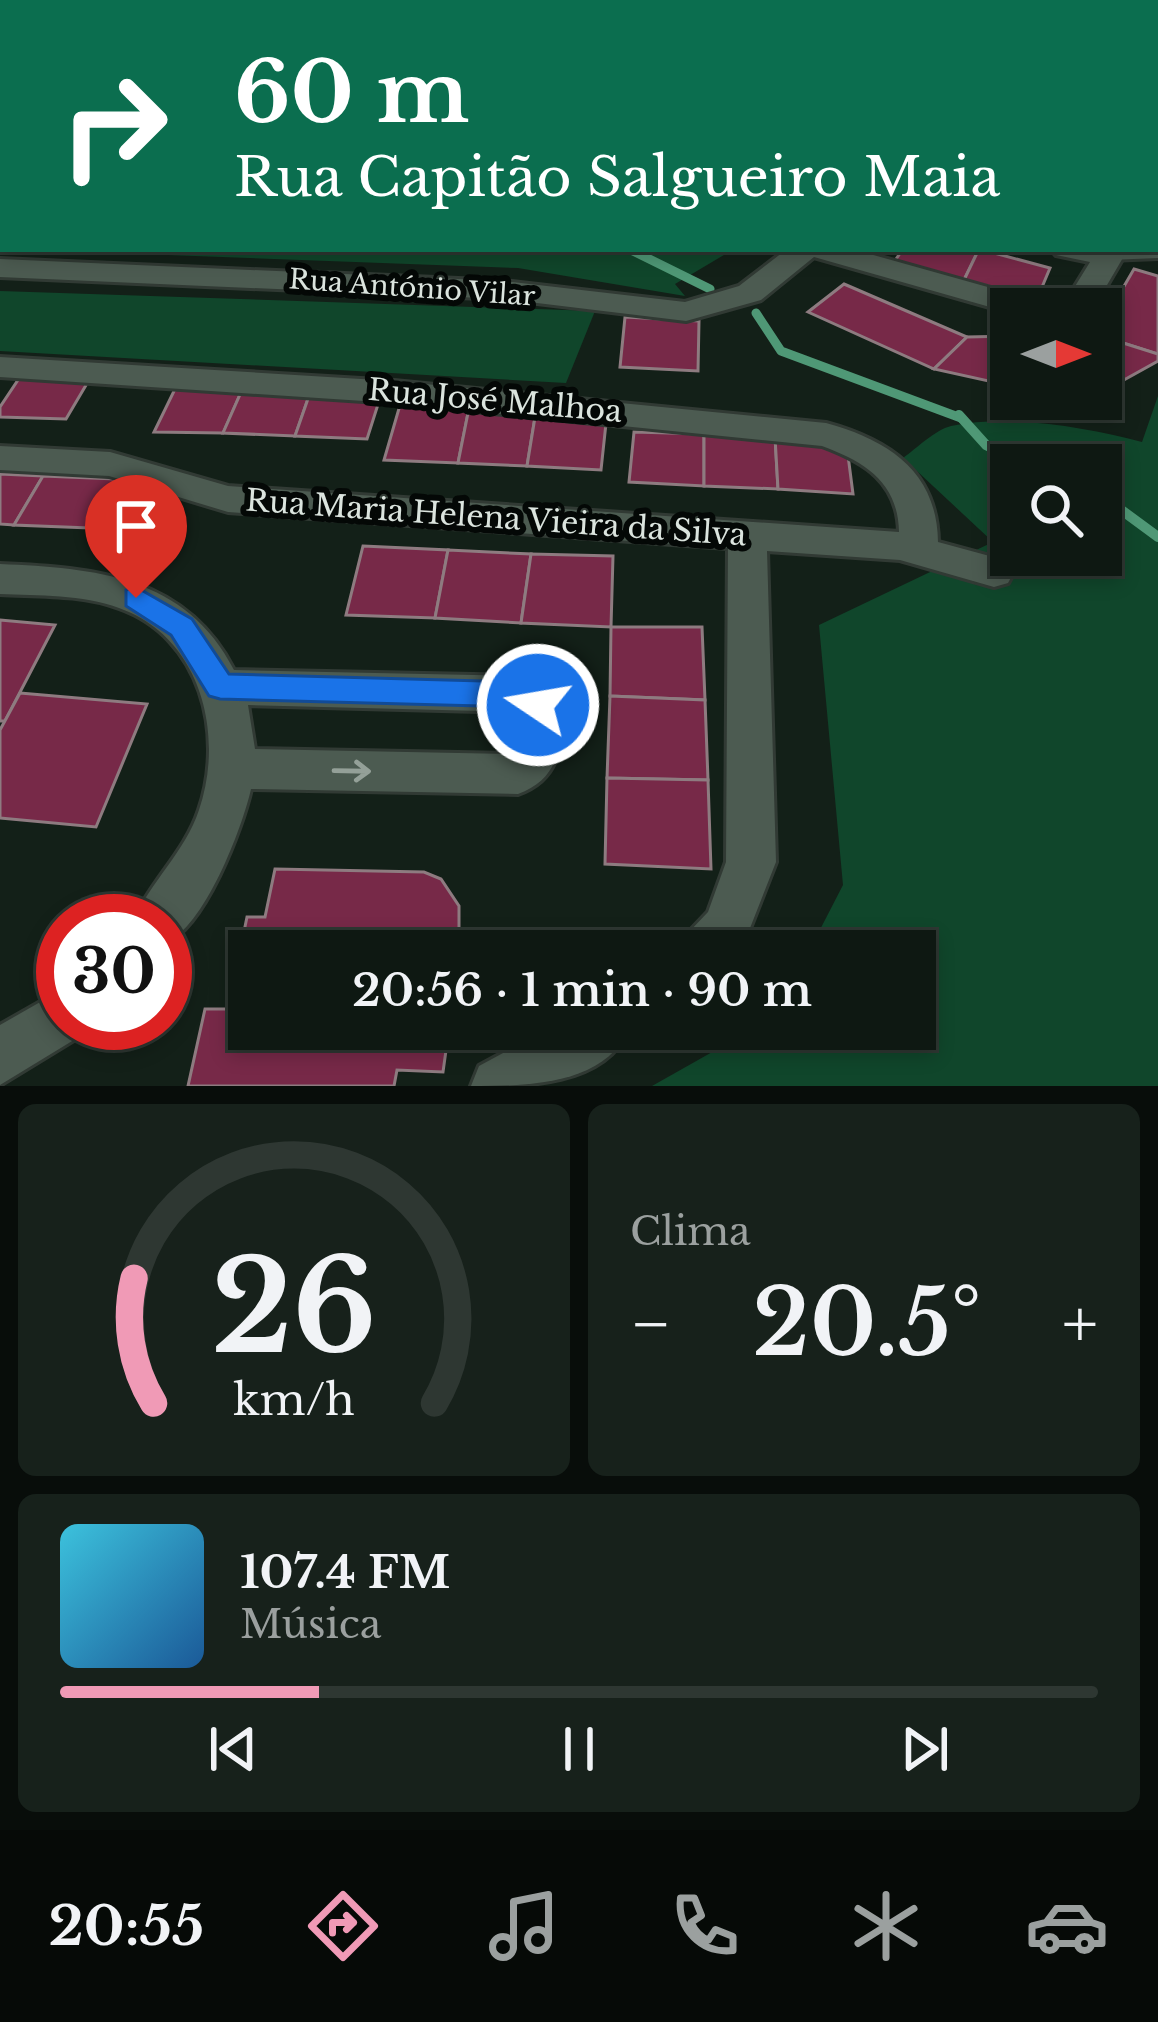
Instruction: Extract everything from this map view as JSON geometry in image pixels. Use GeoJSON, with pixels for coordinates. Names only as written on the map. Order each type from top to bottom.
{"type":"FeatureCollection","features":[{"type":"Feature","properties":{"kind":"street","name":"Rua António Vilar"},"geometry":{"type":"LineString","coordinates":[[0,268],[504,290],[664,313],[730,302],[802,252]]}},
{"type":"Feature","properties":{"kind":"street"},"geometry":{"type":"LineString","coordinates":[[830,252],[990,298]]}},
{"type":"Feature","properties":{"kind":"street"},"geometry":{"type":"LineString","coordinates":[[1084,252],[1109,256],[1090,288]]}},
{"type":"Feature","properties":{"kind":"street","name":"Rua José Malhoa"},"geometry":{"type":"LineString","coordinates":[[0,368],[417,394],[826,435],[892,465],[915,501],[917,548]]}},
{"type":"Feature","properties":{"kind":"street","name":"Rua Maria Helena Vieira da Silva"},"geometry":{"type":"LineString","coordinates":[[0,458],[110,464],[228,499],[917,548],[990,571]]}},
{"type":"Feature","properties":{"kind":"street"},"geometry":{"type":"LineString","coordinates":[[726,930],[752,862],[747,536]]}},
{"type":"Feature","properties":{"kind":"street"},"geometry":{"type":"LineString","coordinates":[[0,579],[75,583],[161,610],[202,651],[220,687],[236,769],[219,824],[176,894]]}},
{"type":"Feature","properties":{"kind":"street"},"geometry":{"type":"LineString","coordinates":[[220,687],[522,694],[531,697],[539,714],[534,761],[518,774],[236,769]]}},
{"type":"Feature","properties":{"kind":"street"},"geometry":{"type":"LineString","coordinates":[[0,1058],[36,1034]]}},
{"type":"Feature","properties":{"kind":"street"},"geometry":{"type":"LineString","coordinates":[[499,1086],[564,1050]]}},
{"type":"Feature","properties":{"kind":"lane"},"geometry":{"type":"LineString","coordinates":[[1109,256],[1158,254]]}},
{"type":"Feature","properties":{"kind":"green space"},"geometry":{"type":"Polygon","coordinates":[[[87,252],[729,252],[675,284],[685,296],[518,268],[87,252]]]}},
{"type":"Feature","properties":{"kind":"green space"},"geometry":{"type":"Polygon","coordinates":[[[0,291],[595,311],[566,383],[0,351],[0,291]]]}},
{"type":"Feature","properties":{"kind":"green space"},"geometry":{"type":"Polygon","coordinates":[[[1158,396],[1158,1086],[652,1086],[716,1050],[936,1050],[936,930],[820,930],[843,885],[819,625],[990,543],[990,576],[1122,576],[1122,444],[990,444],[990,539],[903,458],[951,426],[998,421],[1096,431],[1142,442],[1158,396]]]}},
{"type":"Feature","properties":{"kind":"building"},"geometry":{"type":"Polygon","coordinates":[[[901,252],[978,252],[964,280],[894,262],[901,252]]]}},
{"type":"Feature","properties":{"kind":"building"},"geometry":{"type":"Polygon","coordinates":[[[978,252],[1050,268],[1042,288],[995,288],[964,280],[978,252]]]}},
{"type":"Feature","properties":{"kind":"building"},"geometry":{"type":"Polygon","coordinates":[[[1134,269],[1158,276],[1158,354],[1122,343],[1122,290],[1134,269]]]}},
{"type":"Feature","properties":{"kind":"building"},"geometry":{"type":"Polygon","coordinates":[[[844,284],[967,337],[934,369],[808,312],[844,284]]]}},
{"type":"Feature","properties":{"kind":"building"},"geometry":{"type":"Polygon","coordinates":[[[625,317],[699,321],[698,371],[620,367],[625,317]]]}},
{"type":"Feature","properties":{"kind":"building"},"geometry":{"type":"Polygon","coordinates":[[[990,336],[990,381],[934,369],[967,337],[990,336]]]}},
{"type":"Feature","properties":{"kind":"building"},"geometry":{"type":"Polygon","coordinates":[[[1122,343],[1158,354],[1158,361],[1122,381],[1122,343]]]}},
{"type":"Feature","properties":{"kind":"building"},"geometry":{"type":"Polygon","coordinates":[[[22,374],[92,375],[66,419],[0,417],[0,407],[22,374]]]}},
{"type":"Feature","properties":{"kind":"building"},"geometry":{"type":"Polygon","coordinates":[[[175,389],[242,390],[223,433],[154,432],[175,389]]]}},
{"type":"Feature","properties":{"kind":"building"},"geometry":{"type":"Polygon","coordinates":[[[242,390],[310,393],[295,436],[223,433],[242,390]]]}},
{"type":"Feature","properties":{"kind":"building"},"geometry":{"type":"Polygon","coordinates":[[[310,393],[381,395],[367,439],[295,436],[310,393]]]}},
{"type":"Feature","properties":{"kind":"building"},"geometry":{"type":"Polygon","coordinates":[[[400,405],[469,408],[458,463],[384,460],[400,405]]]}},
{"type":"Feature","properties":{"kind":"building"},"geometry":{"type":"Polygon","coordinates":[[[469,408],[536,411],[527,466],[458,463],[469,408]]]}},
{"type":"Feature","properties":{"kind":"building"},"geometry":{"type":"Polygon","coordinates":[[[536,411],[607,414],[601,470],[527,466],[536,411]]]}},
{"type":"Feature","properties":{"kind":"building"},"geometry":{"type":"Polygon","coordinates":[[[634,432],[704,434],[704,486],[629,482],[634,432]]]}},
{"type":"Feature","properties":{"kind":"building"},"geometry":{"type":"Polygon","coordinates":[[[704,434],[775,437],[778,489],[704,486],[704,434]]]}},
{"type":"Feature","properties":{"kind":"building"},"geometry":{"type":"Polygon","coordinates":[[[775,437],[846,440],[853,494],[778,489],[775,437]]]}},
{"type":"Feature","properties":{"kind":"building"},"geometry":{"type":"Polygon","coordinates":[[[0,474],[43,476],[14,525],[0,524],[0,474]]]}},
{"type":"Feature","properties":{"kind":"building"},"geometry":{"type":"Polygon","coordinates":[[[43,476],[116,479],[90,528],[14,525],[43,476]]]}},
{"type":"Feature","properties":{"kind":"building"},"geometry":{"type":"Polygon","coordinates":[[[363,546],[448,550],[435,618],[346,615],[363,546]]]}},
{"type":"Feature","properties":{"kind":"building"},"geometry":{"type":"Polygon","coordinates":[[[448,550],[531,554],[521,623],[435,618],[448,550]]]}},
{"type":"Feature","properties":{"kind":"building"},"geometry":{"type":"Polygon","coordinates":[[[531,554],[613,556],[611,627],[521,623],[531,554]]]}},
{"type":"Feature","properties":{"kind":"building"},"geometry":{"type":"Polygon","coordinates":[[[0,620],[55,625],[5,721],[0,721],[0,620]]]}},
{"type":"Feature","properties":{"kind":"building"},"geometry":{"type":"Polygon","coordinates":[[[611,627],[702,627],[705,700],[610,696],[611,627]]]}},
{"type":"Feature","properties":{"kind":"building"},"geometry":{"type":"Polygon","coordinates":[[[20,693],[147,704],[96,827],[0,818],[0,730],[20,693]]]}},
{"type":"Feature","properties":{"kind":"building"},"geometry":{"type":"Polygon","coordinates":[[[610,696],[705,700],[708,780],[607,778],[610,696]]]}},
{"type":"Feature","properties":{"kind":"building"},"geometry":{"type":"Polygon","coordinates":[[[607,778],[708,780],[711,869],[605,864],[607,778]]]}},
{"type":"Feature","properties":{"kind":"building"},"geometry":{"type":"Polygon","coordinates":[[[275,869],[424,872],[441,879],[459,906],[459,930],[244,930],[247,917],[265,917],[275,869]]]}},
{"type":"Feature","properties":{"kind":"building"},"geometry":{"type":"Polygon","coordinates":[[[205,1009],[228,1009],[228,1050],[446,1050],[443,1072],[397,1070],[394,1086],[188,1086],[205,1009]]]}},
{"type":"Feature","properties":{"kind":"waterway"},"geometry":{"type":"LineString","coordinates":[[635,252],[710,289]]}},
{"type":"Feature","properties":{"kind":"waterway"},"geometry":{"type":"LineString","coordinates":[[756,313],[781,351],[961,418]]}},
{"type":"Feature","properties":{"kind":"waterway"},"geometry":{"type":"LineString","coordinates":[[959,415],[990,447]]}},
{"type":"Feature","properties":{"kind":"waterway"},"geometry":{"type":"LineString","coordinates":[[1122,510],[1158,537]]}},
{"type":"Feature","properties":{"kind":"route"},"geometry":{"type":"LineString","coordinates":[[136,598],[181,627],[202,651],[220,687],[522,694],[538,705]]}}]}
